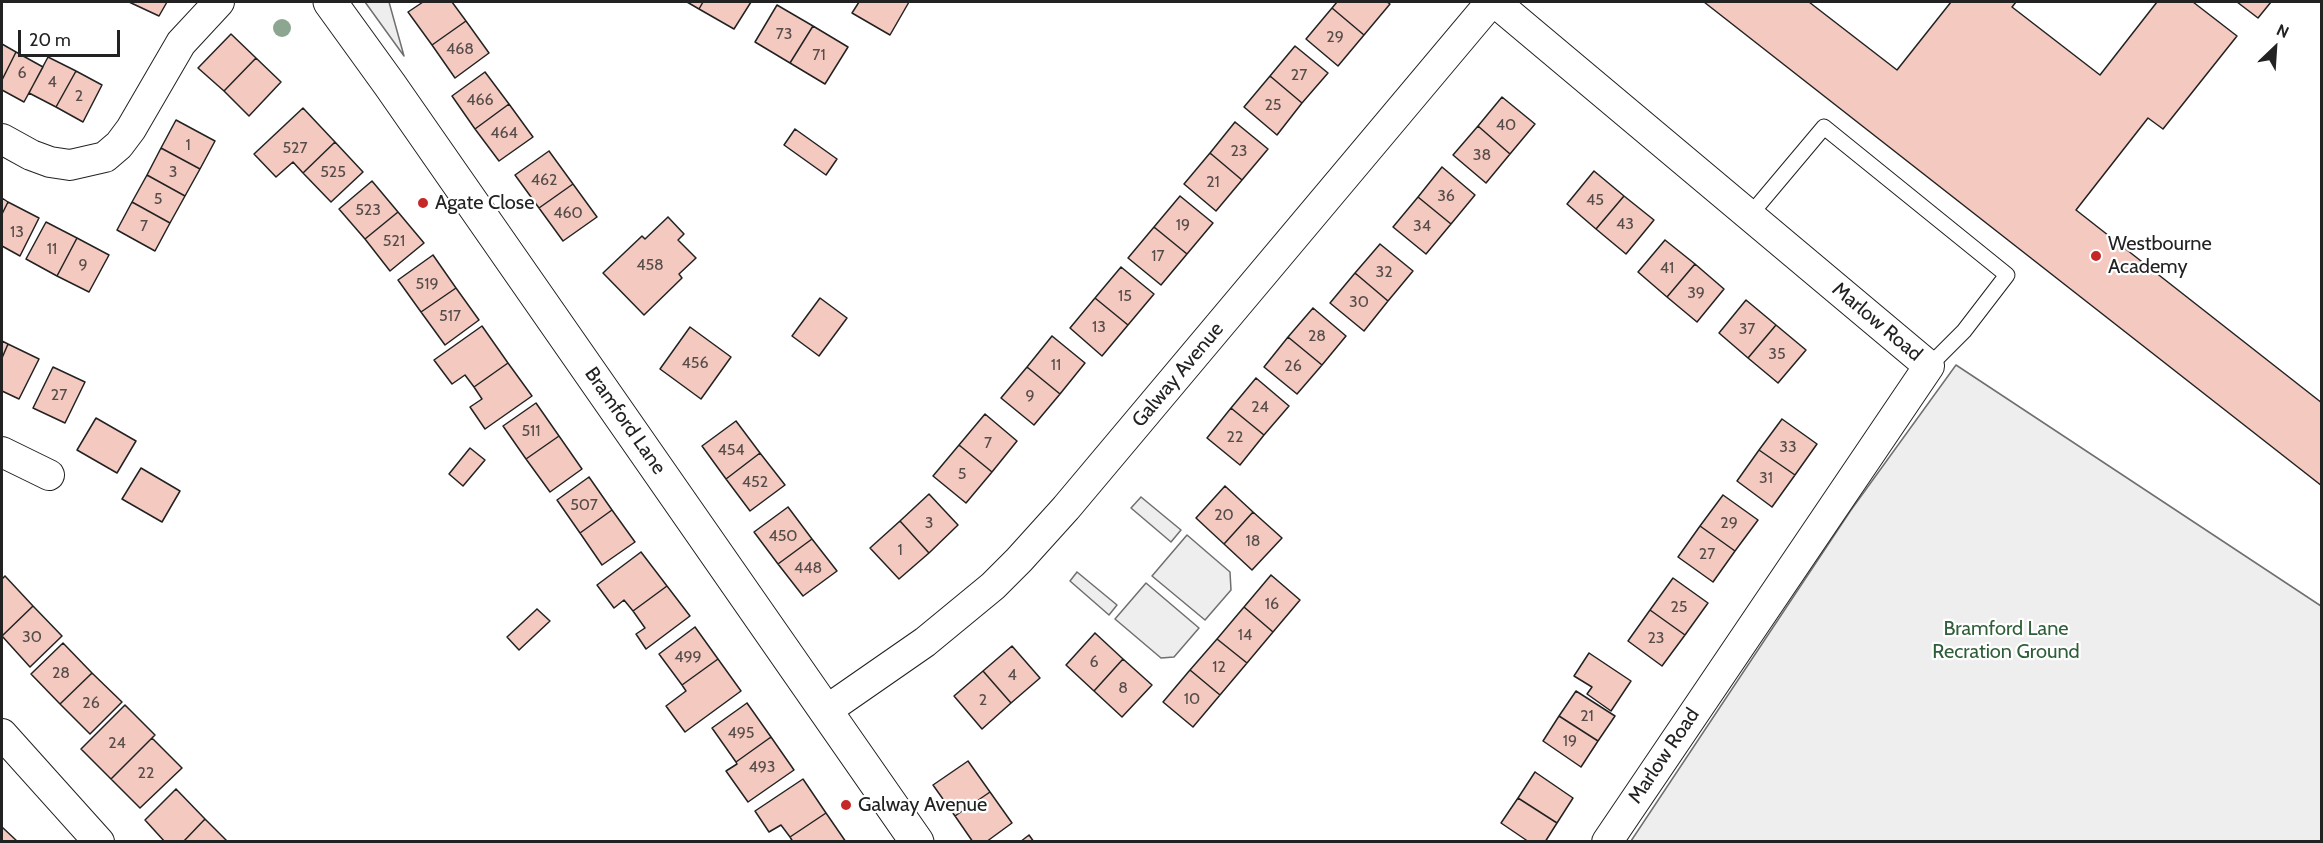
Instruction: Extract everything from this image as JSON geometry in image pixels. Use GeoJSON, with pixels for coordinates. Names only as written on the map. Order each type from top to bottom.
{"type":"FeatureCollection","features":[{"type":"Feature","properties":{"kind":"street"},"geometry":{"type":"LineString","coordinates":[[2,139],[32,155],[70,165],[105,157],[131,129],[181,43],[219,2]]}},
{"type":"Feature","properties":{"kind":"street","name":"Bramford Lane"},"geometry":{"type":"LineString","coordinates":[[332,2],[917,842]]}},
{"type":"Feature","properties":{"kind":"street","name":"Marlow Road"},"geometry":{"type":"LineString","coordinates":[[1493,2],[1929,366],[1607,842]]}},
{"type":"Feature","properties":{"kind":"street","name":"Galway Avenue"},"geometry":{"type":"LineString","coordinates":[[827,710],[933,635],[993,586],[1034,545],[1493,2]]}},
{"type":"Feature","properties":{"kind":"street"},"geometry":{"type":"LineString","coordinates":[[2,453],[49,475]]}},
{"type":"Feature","properties":{"kind":"street"},"geometry":{"type":"LineString","coordinates":[[2,734],[99,842]]}},
{"type":"Feature","properties":{"kind":"lane"},"geometry":{"type":"LineString","coordinates":[[1750,215],[1824,127],[2007,275],[1964,331],[1929,366]]}},
{"type":"Feature","properties":{"kind":"green space"},"geometry":{"type":"Polygon","coordinates":[[[365,2],[389,2],[404,56],[365,2]]]}},
{"type":"Feature","properties":{"kind":"green space","name":"Bramford Lane Recration Ground"},"geometry":{"type":"Polygon","coordinates":[[[1956,365],[2321,606],[2321,841],[1631,841],[1851,510],[1956,365]]]}},
{"type":"Feature","properties":{"kind":"green space"},"geometry":{"type":"Polygon","coordinates":[[[1141,497],[1181,530],[1171,542],[1131,508],[1141,497]]]}},
{"type":"Feature","properties":{"kind":"green space"},"geometry":{"type":"Polygon","coordinates":[[[1187,535],[1230,572],[1231,590],[1205,620],[1152,576],[1187,535]]]}},
{"type":"Feature","properties":{"kind":"green space"},"geometry":{"type":"Polygon","coordinates":[[[1077,572],[1117,605],[1109,615],[1070,581],[1077,572]]]}},
{"type":"Feature","properties":{"kind":"green space"},"geometry":{"type":"Polygon","coordinates":[[[1146,583],[1199,628],[1174,657],[1161,658],[1115,619],[1146,583]]]}},
{"type":"Feature","properties":{"kind":"building"},"geometry":{"type":"Polygon","coordinates":[[[129,2],[167,2],[159,16],[129,2]]]}},
{"type":"Feature","properties":{"kind":"building"},"geometry":{"type":"Polygon","coordinates":[[[423,2],[452,2],[466,21],[432,45],[408,12],[423,2]]]}},
{"type":"Feature","properties":{"kind":"building"},"geometry":{"type":"Polygon","coordinates":[[[687,2],[703,2],[699,9],[687,2]]]}},
{"type":"Feature","properties":{"kind":"building"},"geometry":{"type":"Polygon","coordinates":[[[703,2],[751,2],[734,29],[699,9],[703,2]]]}},
{"type":"Feature","properties":{"kind":"building"},"geometry":{"type":"Polygon","coordinates":[[[859,2],[909,2],[890,35],[852,13],[859,2]]]}},
{"type":"Feature","properties":{"kind":"building"},"geometry":{"type":"Polygon","coordinates":[[[1337,2],[1387,2],[1390,4],[1364,35],[1332,8],[1337,2]]]}},
{"type":"Feature","properties":{"kind":"building"},"geometry":{"type":"Polygon","coordinates":[[[1704,2],[1809,2],[1897,70],[1951,2],[2016,2],[2012,7],[2100,75],[2157,2],[2193,2],[2237,36],[2163,129],[2148,118],[2076,210],[2322,403],[2322,486],[1704,2]]]}},
{"type":"Feature","properties":{"kind":"building"},"geometry":{"type":"Polygon","coordinates":[[[2237,2],[2271,2],[2258,18],[2237,2]]]}},
{"type":"Feature","properties":{"kind":"building"},"geometry":{"type":"Polygon","coordinates":[[[777,5],[813,26],[790,63],[755,42],[777,5]]]}},
{"type":"Feature","properties":{"kind":"building"},"geometry":{"type":"Polygon","coordinates":[[[1332,8],[1364,35],[1338,66],[1306,39],[1332,8]]]}},
{"type":"Feature","properties":{"kind":"building"},"geometry":{"type":"Polygon","coordinates":[[[466,21],[489,53],[455,78],[432,45],[466,21]]]}},
{"type":"Feature","properties":{"kind":"building"},"geometry":{"type":"Polygon","coordinates":[[[813,26],[848,47],[825,84],[790,63],[813,26]]]}},
{"type":"Feature","properties":{"kind":"building"},"geometry":{"type":"Polygon","coordinates":[[[231,34],[256,58],[224,91],[198,68],[231,34]]]}},
{"type":"Feature","properties":{"kind":"building"},"geometry":{"type":"Polygon","coordinates":[[[2,44],[16,52],[2,80],[2,44]]]}},
{"type":"Feature","properties":{"kind":"building"},"geometry":{"type":"Polygon","coordinates":[[[1295,46],[1328,73],[1302,103],[1270,76],[1295,46]]]}},
{"type":"Feature","properties":{"kind":"building"},"geometry":{"type":"Polygon","coordinates":[[[16,52],[43,67],[24,102],[2,90],[2,80],[16,52]]]}},
{"type":"Feature","properties":{"kind":"building"},"geometry":{"type":"Polygon","coordinates":[[[48,57],[76,71],[56,107],[29,93],[48,57]]]}},
{"type":"Feature","properties":{"kind":"building"},"geometry":{"type":"Polygon","coordinates":[[[256,58],[281,82],[249,116],[224,91],[256,58]]]}},
{"type":"Feature","properties":{"kind":"building"},"geometry":{"type":"Polygon","coordinates":[[[76,71],[102,85],[83,122],[56,107],[76,71]]]}},
{"type":"Feature","properties":{"kind":"building"},"geometry":{"type":"Polygon","coordinates":[[[485,72],[509,104],[475,129],[452,96],[485,72]]]}},
{"type":"Feature","properties":{"kind":"building"},"geometry":{"type":"Polygon","coordinates":[[[1270,76],[1302,103],[1277,135],[1244,107],[1270,76]]]}},
{"type":"Feature","properties":{"kind":"building"},"geometry":{"type":"Polygon","coordinates":[[[1502,97],[1535,124],[1510,154],[1478,126],[1502,97]]]}},
{"type":"Feature","properties":{"kind":"building"},"geometry":{"type":"Polygon","coordinates":[[[509,104],[533,137],[499,161],[475,129],[509,104]]]}},
{"type":"Feature","properties":{"kind":"building"},"geometry":{"type":"Polygon","coordinates":[[[303,108],[335,142],[303,173],[293,162],[276,177],[254,154],[303,108]]]}},
{"type":"Feature","properties":{"kind":"building"},"geometry":{"type":"Polygon","coordinates":[[[176,120],[215,141],[200,169],[161,148],[176,120]]]}},
{"type":"Feature","properties":{"kind":"building"},"geometry":{"type":"Polygon","coordinates":[[[1235,122],[1268,149],[1242,180],[1210,153],[1235,122]]]}},
{"type":"Feature","properties":{"kind":"building"},"geometry":{"type":"Polygon","coordinates":[[[1478,126],[1510,154],[1486,183],[1453,155],[1478,126]]]}},
{"type":"Feature","properties":{"kind":"building"},"geometry":{"type":"Polygon","coordinates":[[[795,129],[837,159],[826,175],[784,145],[795,129]]]}},
{"type":"Feature","properties":{"kind":"building"},"geometry":{"type":"Polygon","coordinates":[[[335,142],[363,172],[331,202],[303,173],[335,142]]]}},
{"type":"Feature","properties":{"kind":"building"},"geometry":{"type":"Polygon","coordinates":[[[161,148],[200,169],[185,196],[147,175],[161,148]]]}},
{"type":"Feature","properties":{"kind":"building"},"geometry":{"type":"Polygon","coordinates":[[[549,151],[573,184],[539,208],[515,175],[549,151]]]}},
{"type":"Feature","properties":{"kind":"building"},"geometry":{"type":"Polygon","coordinates":[[[1210,153],[1242,180],[1216,211],[1184,184],[1210,153]]]}},
{"type":"Feature","properties":{"kind":"building"},"geometry":{"type":"Polygon","coordinates":[[[1442,167],[1475,195],[1451,224],[1418,197],[1442,167]]]}},
{"type":"Feature","properties":{"kind":"building"},"geometry":{"type":"Polygon","coordinates":[[[1594,171],[1624,196],[1596,229],[1567,204],[1594,171]]]}},
{"type":"Feature","properties":{"kind":"building"},"geometry":{"type":"Polygon","coordinates":[[[147,175],[185,196],[170,223],[132,202],[147,175]]]}},
{"type":"Feature","properties":{"kind":"building"},"geometry":{"type":"Polygon","coordinates":[[[372,181],[398,212],[365,239],[339,209],[372,181]]]}},
{"type":"Feature","properties":{"kind":"building"},"geometry":{"type":"Polygon","coordinates":[[[573,184],[597,217],[563,241],[539,208],[573,184]]]}},
{"type":"Feature","properties":{"kind":"building"},"geometry":{"type":"Polygon","coordinates":[[[1180,196],[1213,223],[1187,254],[1154,227],[1180,196]]]}},
{"type":"Feature","properties":{"kind":"building"},"geometry":{"type":"Polygon","coordinates":[[[1624,196],[1654,220],[1626,254],[1596,229],[1624,196]]]}},
{"type":"Feature","properties":{"kind":"building"},"geometry":{"type":"Polygon","coordinates":[[[1418,197],[1451,224],[1426,254],[1393,227],[1418,197]]]}},
{"type":"Feature","properties":{"kind":"building"},"geometry":{"type":"Polygon","coordinates":[[[2,198],[8,202],[2,214],[2,198]]]}},
{"type":"Feature","properties":{"kind":"building"},"geometry":{"type":"Polygon","coordinates":[[[8,202],[39,218],[20,256],[2,246],[2,214],[8,202]]]}},
{"type":"Feature","properties":{"kind":"building"},"geometry":{"type":"Polygon","coordinates":[[[132,202],[170,223],[155,251],[117,230],[132,202]]]}},
{"type":"Feature","properties":{"kind":"building"},"geometry":{"type":"Polygon","coordinates":[[[398,212],[424,243],[390,271],[365,239],[398,212]]]}},
{"type":"Feature","properties":{"kind":"building"},"geometry":{"type":"Polygon","coordinates":[[[668,217],[684,234],[678,240],[696,258],[679,274],[682,278],[644,315],[603,273],[642,236],[645,239],[668,217]]]}},
{"type":"Feature","properties":{"kind":"building"},"geometry":{"type":"Polygon","coordinates":[[[46,222],[77,238],[57,276],[26,259],[46,222]]]}},
{"type":"Feature","properties":{"kind":"building"},"geometry":{"type":"Polygon","coordinates":[[[1154,227],[1187,254],[1161,285],[1128,258],[1154,227]]]}},
{"type":"Feature","properties":{"kind":"building"},"geometry":{"type":"Polygon","coordinates":[[[77,238],[109,255],[89,292],[57,276],[77,238]]]}},
{"type":"Feature","properties":{"kind":"building"},"geometry":{"type":"Polygon","coordinates":[[[1665,240],[1695,264],[1667,297],[1638,272],[1665,240]]]}},
{"type":"Feature","properties":{"kind":"building"},"geometry":{"type":"Polygon","coordinates":[[[1380,244],[1413,271],[1388,301],[1355,273],[1380,244]]]}},
{"type":"Feature","properties":{"kind":"building"},"geometry":{"type":"Polygon","coordinates":[[[433,255],[456,288],[421,312],[398,280],[433,255]]]}},
{"type":"Feature","properties":{"kind":"building"},"geometry":{"type":"Polygon","coordinates":[[[1695,264],[1724,289],[1697,322],[1667,297],[1695,264]]]}},
{"type":"Feature","properties":{"kind":"building"},"geometry":{"type":"Polygon","coordinates":[[[1121,267],[1154,294],[1128,325],[1095,298],[1121,267]]]}},
{"type":"Feature","properties":{"kind":"building"},"geometry":{"type":"Polygon","coordinates":[[[1355,273],[1388,301],[1364,331],[1330,303],[1355,273]]]}},
{"type":"Feature","properties":{"kind":"building"},"geometry":{"type":"Polygon","coordinates":[[[456,288],[479,320],[445,345],[421,312],[456,288]]]}},
{"type":"Feature","properties":{"kind":"building"},"geometry":{"type":"Polygon","coordinates":[[[820,298],[847,318],[819,356],[792,336],[820,298]]]}},
{"type":"Feature","properties":{"kind":"building"},"geometry":{"type":"Polygon","coordinates":[[[1095,298],[1128,325],[1102,356],[1070,328],[1095,298]]]}},
{"type":"Feature","properties":{"kind":"building"},"geometry":{"type":"Polygon","coordinates":[[[1746,300],[1776,325],[1748,358],[1719,333],[1746,300]]]}},
{"type":"Feature","properties":{"kind":"building"},"geometry":{"type":"Polygon","coordinates":[[[1313,308],[1346,336],[1322,365],[1288,337],[1313,308]]]}},
{"type":"Feature","properties":{"kind":"building"},"geometry":{"type":"Polygon","coordinates":[[[1776,325],[1806,350],[1778,383],[1748,358],[1776,325]]]}},
{"type":"Feature","properties":{"kind":"building"},"geometry":{"type":"Polygon","coordinates":[[[482,326],[508,363],[474,387],[465,375],[452,384],[434,360],[482,326]]]}},
{"type":"Feature","properties":{"kind":"building"},"geometry":{"type":"Polygon","coordinates":[[[690,327],[731,357],[701,399],[660,369],[690,327]]]}},
{"type":"Feature","properties":{"kind":"building"},"geometry":{"type":"Polygon","coordinates":[[[1052,336],[1085,363],[1060,394],[1027,367],[1052,336]]]}},
{"type":"Feature","properties":{"kind":"building"},"geometry":{"type":"Polygon","coordinates":[[[1288,337],[1322,365],[1297,394],[1264,367],[1288,337]]]}},
{"type":"Feature","properties":{"kind":"building"},"geometry":{"type":"Polygon","coordinates":[[[2,341],[8,344],[2,358],[2,341]]]}},
{"type":"Feature","properties":{"kind":"building"},"geometry":{"type":"Polygon","coordinates":[[[8,344],[39,359],[19,399],[2,391],[2,358],[8,344]]]}},
{"type":"Feature","properties":{"kind":"building"},"geometry":{"type":"Polygon","coordinates":[[[508,363],[532,396],[485,429],[470,407],[482,399],[474,387],[508,363]]]}},
{"type":"Feature","properties":{"kind":"building"},"geometry":{"type":"Polygon","coordinates":[[[53,367],[85,382],[65,423],[33,408],[53,367]]]}},
{"type":"Feature","properties":{"kind":"building"},"geometry":{"type":"Polygon","coordinates":[[[1027,367],[1060,394],[1034,425],[1001,398],[1027,367]]]}},
{"type":"Feature","properties":{"kind":"building"},"geometry":{"type":"Polygon","coordinates":[[[1256,378],[1289,406],[1264,435],[1231,408],[1256,378]]]}},
{"type":"Feature","properties":{"kind":"building"},"geometry":{"type":"Polygon","coordinates":[[[536,403],[559,436],[526,459],[503,426],[536,403]]]}},
{"type":"Feature","properties":{"kind":"building"},"geometry":{"type":"Polygon","coordinates":[[[1231,408],[1264,435],[1240,465],[1207,438],[1231,408]]]}},
{"type":"Feature","properties":{"kind":"building"},"geometry":{"type":"Polygon","coordinates":[[[985,414],[1017,441],[992,472],[959,445],[985,414]]]}},
{"type":"Feature","properties":{"kind":"building"},"geometry":{"type":"Polygon","coordinates":[[[96,418],[136,441],[117,473],[77,450],[96,418]]]}},
{"type":"Feature","properties":{"kind":"building"},"geometry":{"type":"Polygon","coordinates":[[[1782,419],[1817,444],[1795,475],[1759,450],[1782,419]]]}},
{"type":"Feature","properties":{"kind":"building"},"geometry":{"type":"Polygon","coordinates":[[[736,421],[760,453],[726,479],[702,446],[736,421]]]}},
{"type":"Feature","properties":{"kind":"building"},"geometry":{"type":"Polygon","coordinates":[[[559,436],[582,469],[550,492],[526,459],[559,436]]]}},
{"type":"Feature","properties":{"kind":"building"},"geometry":{"type":"Polygon","coordinates":[[[959,445],[992,472],[966,503],[933,476],[959,445]]]}},
{"type":"Feature","properties":{"kind":"building"},"geometry":{"type":"Polygon","coordinates":[[[470,448],[485,460],[463,486],[449,474],[470,448]]]}},
{"type":"Feature","properties":{"kind":"building"},"geometry":{"type":"Polygon","coordinates":[[[1759,450],[1795,475],[1772,507],[1737,481],[1759,450]]]}},
{"type":"Feature","properties":{"kind":"building"},"geometry":{"type":"Polygon","coordinates":[[[760,453],[785,485],[750,511],[726,479],[760,453]]]}},
{"type":"Feature","properties":{"kind":"building"},"geometry":{"type":"Polygon","coordinates":[[[141,468],[180,491],[162,522],[122,499],[141,468]]]}},
{"type":"Feature","properties":{"kind":"building"},"geometry":{"type":"Polygon","coordinates":[[[589,477],[612,510],[580,533],[557,500],[589,477]]]}},
{"type":"Feature","properties":{"kind":"building"},"geometry":{"type":"Polygon","coordinates":[[[1225,486],[1253,512],[1224,544],[1196,518],[1225,486]]]}},
{"type":"Feature","properties":{"kind":"building"},"geometry":{"type":"Polygon","coordinates":[[[929,494],[958,525],[929,553],[900,521],[929,494]]]}},
{"type":"Feature","properties":{"kind":"building"},"geometry":{"type":"Polygon","coordinates":[[[1723,495],[1758,520],[1735,551],[1700,526],[1723,495]]]}},
{"type":"Feature","properties":{"kind":"building"},"geometry":{"type":"Polygon","coordinates":[[[788,507],[812,539],[778,564],[754,532],[788,507]]]}},
{"type":"Feature","properties":{"kind":"building"},"geometry":{"type":"Polygon","coordinates":[[[612,510],[635,542],[602,565],[580,533],[612,510]]]}},
{"type":"Feature","properties":{"kind":"building"},"geometry":{"type":"Polygon","coordinates":[[[1253,512],[1282,538],[1252,570],[1224,544],[1253,512]]]}},
{"type":"Feature","properties":{"kind":"building"},"geometry":{"type":"Polygon","coordinates":[[[900,521],[929,553],[899,579],[870,548],[900,521]]]}},
{"type":"Feature","properties":{"kind":"building"},"geometry":{"type":"Polygon","coordinates":[[[1700,526],[1735,551],[1713,582],[1678,557],[1700,526]]]}},
{"type":"Feature","properties":{"kind":"building"},"geometry":{"type":"Polygon","coordinates":[[[812,539],[837,571],[803,596],[778,564],[812,539]]]}},
{"type":"Feature","properties":{"kind":"building"},"geometry":{"type":"Polygon","coordinates":[[[641,552],[667,586],[633,611],[624,600],[614,608],[597,585],[641,552]]]}},
{"type":"Feature","properties":{"kind":"building"},"geometry":{"type":"Polygon","coordinates":[[[1271,575],[1300,600],[1273,632],[1244,607],[1271,575]]]}},
{"type":"Feature","properties":{"kind":"building"},"geometry":{"type":"Polygon","coordinates":[[[5,576],[33,606],[2,636],[2,579],[5,576]]]}},
{"type":"Feature","properties":{"kind":"building"},"geometry":{"type":"Polygon","coordinates":[[[1673,578],[1708,603],[1685,635],[1650,610],[1673,578]]]}},
{"type":"Feature","properties":{"kind":"building"},"geometry":{"type":"Polygon","coordinates":[[[667,586],[690,616],[646,649],[636,634],[645,628],[633,611],[667,586]]]}},
{"type":"Feature","properties":{"kind":"building"},"geometry":{"type":"Polygon","coordinates":[[[33,606],[62,636],[30,667],[2,636],[33,606]]]}},
{"type":"Feature","properties":{"kind":"building"},"geometry":{"type":"Polygon","coordinates":[[[1244,607],[1273,632],[1247,663],[1217,639],[1244,607]]]}},
{"type":"Feature","properties":{"kind":"building"},"geometry":{"type":"Polygon","coordinates":[[[537,609],[550,621],[519,650],[507,637],[537,609]]]}},
{"type":"Feature","properties":{"kind":"building"},"geometry":{"type":"Polygon","coordinates":[[[1650,610],[1685,635],[1662,666],[1628,641],[1650,610]]]}},
{"type":"Feature","properties":{"kind":"building"},"geometry":{"type":"Polygon","coordinates":[[[695,627],[718,659],[682,685],[659,654],[695,627]]]}},
{"type":"Feature","properties":{"kind":"building"},"geometry":{"type":"Polygon","coordinates":[[[1095,633],[1123,659],[1094,691],[1066,665],[1095,633]]]}},
{"type":"Feature","properties":{"kind":"building"},"geometry":{"type":"Polygon","coordinates":[[[1217,639],[1247,663],[1220,695],[1190,670],[1217,639]]]}},
{"type":"Feature","properties":{"kind":"building"},"geometry":{"type":"Polygon","coordinates":[[[63,643],[92,673],[60,704],[31,674],[63,643]]]}},
{"type":"Feature","properties":{"kind":"building"},"geometry":{"type":"Polygon","coordinates":[[[1012,646],[1040,678],[1011,703],[983,671],[1012,646]]]}},
{"type":"Feature","properties":{"kind":"building"},"geometry":{"type":"Polygon","coordinates":[[[1589,653],[1631,681],[1611,711],[1587,694],[1592,687],[1574,676],[1589,653]]]}},
{"type":"Feature","properties":{"kind":"building"},"geometry":{"type":"Polygon","coordinates":[[[718,659],[741,691],[685,732],[666,706],[686,691],[682,685],[718,659]]]}},
{"type":"Feature","properties":{"kind":"building"},"geometry":{"type":"Polygon","coordinates":[[[1123,659],[1152,685],[1122,717],[1094,691],[1123,659]]]}},
{"type":"Feature","properties":{"kind":"building"},"geometry":{"type":"Polygon","coordinates":[[[1190,670],[1220,695],[1193,727],[1163,702],[1190,670]]]}},
{"type":"Feature","properties":{"kind":"building"},"geometry":{"type":"Polygon","coordinates":[[[983,671],[1011,703],[982,729],[954,696],[983,671]]]}},
{"type":"Feature","properties":{"kind":"building"},"geometry":{"type":"Polygon","coordinates":[[[92,673],[122,702],[90,734],[60,704],[92,673]]]}},
{"type":"Feature","properties":{"kind":"building"},"geometry":{"type":"Polygon","coordinates":[[[1576,691],[1615,716],[1598,741],[1559,716],[1576,691]]]}},
{"type":"Feature","properties":{"kind":"building"},"geometry":{"type":"Polygon","coordinates":[[[747,703],[771,737],[736,762],[712,728],[747,703]]]}},
{"type":"Feature","properties":{"kind":"building"},"geometry":{"type":"Polygon","coordinates":[[[125,705],[155,735],[111,779],[81,749],[125,705]]]}},
{"type":"Feature","properties":{"kind":"building"},"geometry":{"type":"Polygon","coordinates":[[[1559,716],[1598,741],[1581,767],[1543,741],[1559,716]]]}},
{"type":"Feature","properties":{"kind":"building"},"geometry":{"type":"Polygon","coordinates":[[[771,737],[794,770],[748,802],[726,771],[771,737]]]}},
{"type":"Feature","properties":{"kind":"building"},"geometry":{"type":"Polygon","coordinates":[[[152,738],[182,768],[140,808],[111,779],[152,738]]]}},
{"type":"Feature","properties":{"kind":"building"},"geometry":{"type":"Polygon","coordinates":[[[968,761],[990,792],[955,816],[933,785],[968,761]]]}},
{"type":"Feature","properties":{"kind":"building"},"geometry":{"type":"Polygon","coordinates":[[[1535,772],[1573,798],[1557,823],[1518,798],[1535,772]]]}},
{"type":"Feature","properties":{"kind":"building"},"geometry":{"type":"Polygon","coordinates":[[[803,779],[826,813],[790,837],[781,825],[769,832],[755,811],[803,779]]]}},
{"type":"Feature","properties":{"kind":"building"},"geometry":{"type":"Polygon","coordinates":[[[176,789],[205,819],[183,842],[165,842],[145,820],[176,789]]]}},
{"type":"Feature","properties":{"kind":"building"},"geometry":{"type":"Polygon","coordinates":[[[990,792],[1012,823],[986,842],[973,842],[955,816],[990,792]]]}},
{"type":"Feature","properties":{"kind":"building"},"geometry":{"type":"Polygon","coordinates":[[[1518,798],[1557,823],[1545,842],[1529,842],[1501,823],[1518,798]]]}},
{"type":"Feature","properties":{"kind":"building"},"geometry":{"type":"Polygon","coordinates":[[[826,813],[846,842],[793,842],[790,837],[826,813]]]}},
{"type":"Feature","properties":{"kind":"building"},"geometry":{"type":"Polygon","coordinates":[[[205,819],[228,842],[183,842],[205,819]]]}},
{"type":"Feature","properties":{"kind":"building"},"geometry":{"type":"Polygon","coordinates":[[[2,827],[18,842],[2,842],[2,827]]]}},
{"type":"Feature","properties":{"kind":"building"},"geometry":{"type":"Polygon","coordinates":[[[1029,835],[1034,842],[1020,842],[1029,835]]]}},
{"type":"Feature","properties":{"kind":"place","name":"Agate Close"},"geometry":{"type":"Point","coordinates":[423,203]}},
{"type":"Feature","properties":{"kind":"place","name":"Westbourne Academy"},"geometry":{"type":"Point","coordinates":[2096,256]}},
{"type":"Feature","properties":{"kind":"place","name":"Galway Avenue"},"geometry":{"type":"Point","coordinates":[846,805]}}]}
